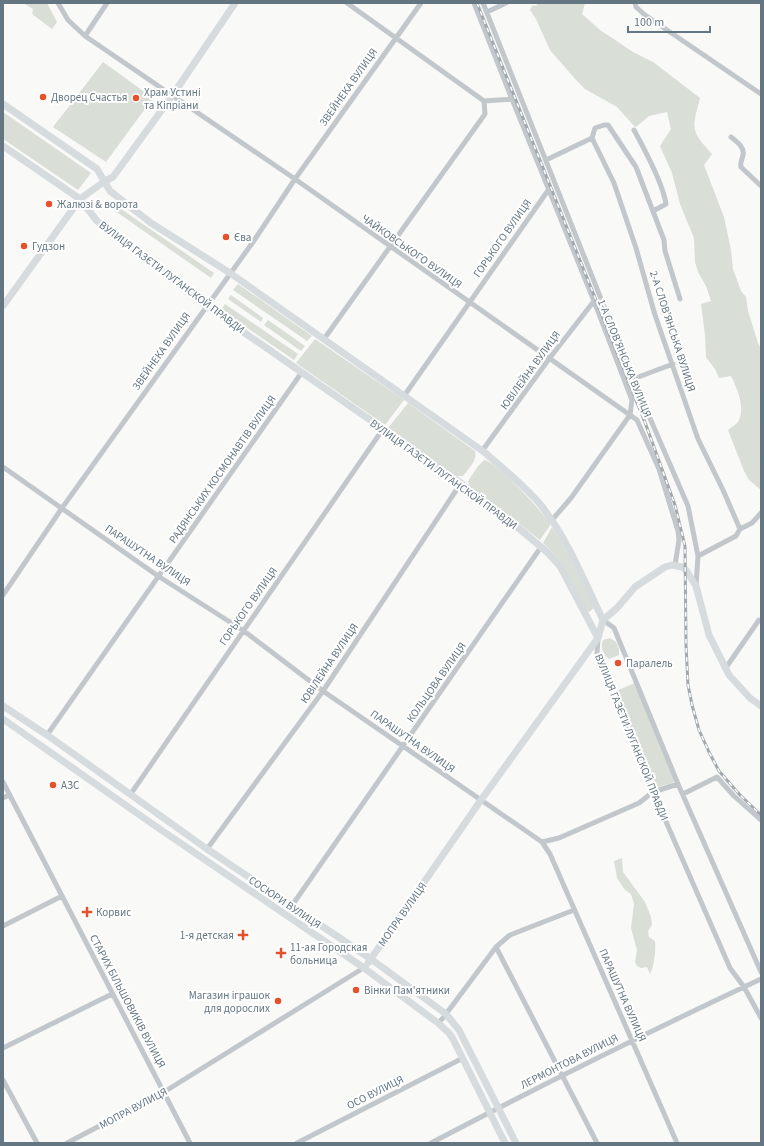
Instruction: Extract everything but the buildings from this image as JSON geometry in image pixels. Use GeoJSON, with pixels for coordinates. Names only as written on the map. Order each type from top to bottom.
{"type":"FeatureCollection","features":[{"type":"Feature","properties":{"kind":"street","name":"ЧАЙКОВСЬКОГО ВУЛИЦЯ"},"geometry":{"type":"LineString","coordinates":[[58,3],[68,20],[85,36],[295,179],[637,420],[659,469],[678,531],[679,540],[675,566]]}},
{"type":"Feature","properties":{"kind":"street"},"geometry":{"type":"LineString","coordinates":[[85,36],[107,3]]}},
{"type":"Feature","properties":{"kind":"street"},"geometry":{"type":"LineString","coordinates":[[3,306],[80,199],[113,177],[172,96],[235,3]]}},
{"type":"Feature","properties":{"kind":"street"},"geometry":{"type":"LineString","coordinates":[[347,3],[484,101],[512,99]]}},
{"type":"Feature","properties":{"kind":"street","name":"ЗВЕЙНЕКА ВУЛИЦЯ"},"geometry":{"type":"LineString","coordinates":[[3,595],[62,508],[253,242],[295,179],[421,3]]}},
{"type":"Feature","properties":{"kind":"street"},"geometry":{"type":"LineString","coordinates":[[474,3],[594,301],[632,400],[630,415],[571,498],[552,520]]}},
{"type":"Feature","properties":{"kind":"street","name":"1-А СЛОВ’ЯНСЬКА ВУЛИЦЯ"},"geometry":{"type":"LineString","coordinates":[[483,3],[633,379],[688,506],[698,556],[696,586],[709,635],[729,676],[750,698],[761,706]]}},
{"type":"Feature","properties":{"kind":"street"},"geometry":{"type":"LineString","coordinates":[[487,12],[506,3]]}},
{"type":"Feature","properties":{"kind":"street"},"geometry":{"type":"LineString","coordinates":[[635,5],[645,15],[761,94]]}},
{"type":"Feature","properties":{"kind":"street"},"geometry":{"type":"LineString","coordinates":[[324,339],[485,114],[484,101]]}},
{"type":"Feature","properties":{"kind":"street"},"geometry":{"type":"LineString","coordinates":[[3,104],[97,169],[110,191],[151,223],[230,273],[482,451],[515,478],[540,503],[569,548],[603,620],[614,628],[682,794],[761,972]]}},
{"type":"Feature","properties":{"kind":"street"},"geometry":{"type":"LineString","coordinates":[[546,160],[592,138],[596,128],[608,125],[636,168],[664,240],[665,251],[680,299]]}},
{"type":"Feature","properties":{"kind":"street"},"geometry":{"type":"LineString","coordinates":[[634,130],[665,195],[666,204],[653,211]]}},
{"type":"Feature","properties":{"kind":"street"},"geometry":{"type":"LineString","coordinates":[[731,136],[743,149],[744,154],[740,163],[741,167],[761,186]]}},
{"type":"Feature","properties":{"kind":"street","name":"2-А СЛОВ’ЯНСЬКА ВУЛИЦЯ"},"geometry":{"type":"LineString","coordinates":[[592,138],[614,183],[698,439],[740,529]]}},
{"type":"Feature","properties":{"kind":"street","name":"ВУЛИЦЯ ГАЗЄТИ ЛУГАНСКОЙ ПРАВДИ"},"geometry":{"type":"LineString","coordinates":[[3,146],[80,199],[97,221],[206,306],[461,483],[541,547],[560,566],[598,638],[597,653],[653,792],[730,968],[744,987],[761,1018]]}},
{"type":"Feature","properties":{"kind":"street","name":"ГОРЬКОГО ВУЛИЦЯ"},"geometry":{"type":"LineString","coordinates":[[404,396],[549,189]]}},
{"type":"Feature","properties":{"kind":"street","name":"ЮВІЛЕЙНА ВУЛИЦЯ"},"geometry":{"type":"LineString","coordinates":[[482,451],[549,359],[594,301]]}},
{"type":"Feature","properties":{"kind":"street"},"geometry":{"type":"LineString","coordinates":[[633,379],[673,364]]}},
{"type":"Feature","properties":{"kind":"street","name":"РАДЯНСЬКИХ КОСМОНАВТІВ ВУЛИЦЯ"},"geometry":{"type":"LineString","coordinates":[[47,735],[302,372]]}},
{"type":"Feature","properties":{"kind":"street","name":"ГОРЬКОГО ВУЛИЦЯ"},"geometry":{"type":"LineString","coordinates":[[130,795],[383,429]]}},
{"type":"Feature","properties":{"kind":"street","name":"ПАРАШУТНА ВУЛИЦЯ"},"geometry":{"type":"LineString","coordinates":[[3,467],[158,576],[244,631],[323,691],[542,842],[548,850],[677,1143]]}},
{"type":"Feature","properties":{"kind":"street","name":"ЮВІЛЕЙНА ВУЛИЦЯ"},"geometry":{"type":"LineString","coordinates":[[207,849],[323,691],[461,483]]}},
{"type":"Feature","properties":{"kind":"street"},"geometry":{"type":"LineString","coordinates":[[698,556],[736,536],[740,529],[752,523],[761,512]]}},
{"type":"Feature","properties":{"kind":"street","name":"КОЛЬЦОВА ВУЛИЦЯ"},"geometry":{"type":"LineString","coordinates":[[291,907],[541,547]]}},
{"type":"Feature","properties":{"kind":"street"},"geometry":{"type":"LineString","coordinates":[[598,638],[603,620],[617,608],[635,587],[665,567],[682,567],[686,570],[696,586]]}},
{"type":"Feature","properties":{"kind":"street"},"geometry":{"type":"LineString","coordinates":[[725,669],[760,621]]}},
{"type":"Feature","properties":{"kind":"street","name":"МОПРА ВУЛИЦЯ"},"geometry":{"type":"LineString","coordinates":[[67,1143],[164,1092],[368,963],[481,800],[598,638]]}},
{"type":"Feature","properties":{"kind":"street","name":"СОСЮРИ ВУЛИЦЯ"},"geometry":{"type":"LineString","coordinates":[[3,706],[47,735],[368,963],[438,1023],[449,1033],[463,1058],[505,1143]]}},
{"type":"Feature","properties":{"kind":"street","name":"СОСЮРИ ВУЛИЦЯ"},"geometry":{"type":"LineString","coordinates":[[3,720],[151,823],[446,1014],[459,1030],[516,1143]]}},
{"type":"Feature","properties":{"kind":"street"},"geometry":{"type":"LineString","coordinates":[[682,794],[717,777],[734,796],[761,820]]}},
{"type":"Feature","properties":{"kind":"street","name":"СТАРИХ БІЛЬШОВИКІВ ВУЛИЦЯ"},"geometry":{"type":"LineString","coordinates":[[3,782],[190,1143]]}},
{"type":"Feature","properties":{"kind":"street"},"geometry":{"type":"LineString","coordinates":[[542,842],[559,838],[634,806],[653,792],[678,784]]}},
{"type":"Feature","properties":{"kind":"street"},"geometry":{"type":"LineString","coordinates":[[3,798],[9,795]]}},
{"type":"Feature","properties":{"kind":"street"},"geometry":{"type":"LineString","coordinates":[[3,926],[62,896]]}},
{"type":"Feature","properties":{"kind":"street"},"geometry":{"type":"LineString","coordinates":[[438,1023],[496,947],[510,935],[574,910]]}},
{"type":"Feature","properties":{"kind":"street"},"geometry":{"type":"LineString","coordinates":[[496,947],[597,1143]]}},
{"type":"Feature","properties":{"kind":"street","name":"ЛЕРМОНТОВА ВУЛИЦЯ"},"geometry":{"type":"LineString","coordinates":[[431,1143],[720,997],[761,979]]}},
{"type":"Feature","properties":{"kind":"street"},"geometry":{"type":"LineString","coordinates":[[3,1048],[112,994]]}},
{"type":"Feature","properties":{"kind":"street","name":"ОСО ВУЛИЦЯ"},"geometry":{"type":"LineString","coordinates":[[297,1143],[463,1058]]}},
{"type":"Feature","properties":{"kind":"street"},"geometry":{"type":"LineString","coordinates":[[3,1080],[37,1143]]}},
{"type":"Feature","properties":{"kind":"shaded area"},"geometry":{"type":"Polygon","coordinates":[[[23,3],[47,3],[57,22],[52,29],[32,14],[33,9],[23,3]]]}},
{"type":"Feature","properties":{"kind":"shaded area"},"geometry":{"type":"Polygon","coordinates":[[[538,3],[585,3],[582,14],[600,30],[633,52],[653,62],[700,98],[694,123],[696,134],[712,154],[704,165],[724,217],[731,250],[733,269],[741,291],[746,297],[748,311],[761,349],[761,490],[749,480],[744,471],[728,430],[738,422],[741,411],[740,398],[736,386],[731,376],[719,378],[715,369],[706,357],[701,304],[711,301],[695,262],[694,238],[680,204],[672,173],[660,146],[671,129],[667,112],[649,116],[636,127],[617,107],[585,89],[550,50],[536,19],[530,10],[533,5],[536,6],[538,3]]]}},
{"type":"Feature","properties":{"kind":"shaded area"},"geometry":{"type":"Polygon","coordinates":[[[103,62],[153,98],[106,162],[53,127],[103,62]]]}},
{"type":"Feature","properties":{"kind":"shaded area"},"geometry":{"type":"Polygon","coordinates":[[[3,112],[91,173],[78,190],[3,139],[3,112]]]}},
{"type":"Feature","properties":{"kind":"shaded area"},"geometry":{"type":"Polygon","coordinates":[[[111,202],[214,273],[211,278],[108,206],[111,202]]]}},
{"type":"Feature","properties":{"kind":"shaded area"},"geometry":{"type":"Polygon","coordinates":[[[238,284],[312,336],[307,341],[233,290],[238,284]]]}},
{"type":"Feature","properties":{"kind":"shaded area"},"geometry":{"type":"Polygon","coordinates":[[[231,295],[263,318],[261,322],[228,299],[231,295]]]}},
{"type":"Feature","properties":{"kind":"shaded area"},"geometry":{"type":"Polygon","coordinates":[[[225,304],[298,354],[294,360],[221,310],[225,304]]]}},
{"type":"Feature","properties":{"kind":"shaded area"},"geometry":{"type":"Polygon","coordinates":[[[268,320],[305,346],[301,351],[264,325],[268,320]]]}},
{"type":"Feature","properties":{"kind":"shaded area"},"geometry":{"type":"Polygon","coordinates":[[[315,339],[404,400],[385,425],[296,363],[315,339]]]}},
{"type":"Feature","properties":{"kind":"shaded area"},"geometry":{"type":"Polygon","coordinates":[[[408,403],[475,451],[476,454],[474,461],[463,476],[455,476],[388,428],[408,403]]]}},
{"type":"Feature","properties":{"kind":"shaded area"},"geometry":{"type":"Polygon","coordinates":[[[484,460],[499,469],[509,478],[551,524],[540,540],[470,486],[468,481],[484,460]]]}},
{"type":"Feature","properties":{"kind":"shaded area"},"geometry":{"type":"Polygon","coordinates":[[[552,527],[569,557],[594,608],[589,612],[587,611],[563,566],[543,543],[552,527]]]}},
{"type":"Feature","properties":{"kind":"shaded area"},"geometry":{"type":"Polygon","coordinates":[[[610,638],[616,642],[619,649],[619,655],[609,659],[604,653],[602,645],[603,640],[610,638]]]}},
{"type":"Feature","properties":{"kind":"shaded area"},"geometry":{"type":"Polygon","coordinates":[[[635,683],[675,782],[655,788],[616,691],[635,683]]]}},
{"type":"Feature","properties":{"kind":"shaded area"},"geometry":{"type":"Polygon","coordinates":[[[622,858],[623,872],[645,902],[651,917],[652,925],[648,931],[649,937],[655,941],[655,949],[654,963],[650,974],[647,967],[641,968],[637,966],[635,962],[637,950],[631,928],[634,904],[631,894],[625,890],[617,878],[614,861],[622,858]]]}},
{"type":"Feature","properties":{"kind":"railway"},"geometry":{"type":"LineString","coordinates":[[477,3],[646,425],[675,505],[685,546],[688,685],[699,730],[719,771],[740,795],[761,815]]}},
{"type":"Feature","properties":{"kind":"place","name":"Дворец Счастья"},"geometry":{"type":"Point","coordinates":[43,97]}},
{"type":"Feature","properties":{"kind":"place","name":"Храм Устині та Кіпріани"},"geometry":{"type":"Point","coordinates":[136,98]}},
{"type":"Feature","properties":{"kind":"place","name":"Жалюзі & ворота"},"geometry":{"type":"Point","coordinates":[49,204]}},
{"type":"Feature","properties":{"kind":"place","name":"Єва"},"geometry":{"type":"Point","coordinates":[226,237]}},
{"type":"Feature","properties":{"kind":"place","name":"Гудзон"},"geometry":{"type":"Point","coordinates":[24,246]}},
{"type":"Feature","properties":{"kind":"place","name":"Паралель"},"geometry":{"type":"Point","coordinates":[618,663]}},
{"type":"Feature","properties":{"kind":"place","name":"АЗС"},"geometry":{"type":"Point","coordinates":[53,785]}},
{"type":"Feature","properties":{"kind":"place","name":"Корвис"},"geometry":{"type":"Point","coordinates":[87,912]}},
{"type":"Feature","properties":{"kind":"place","name":"1-я детская"},"geometry":{"type":"Point","coordinates":[243,935]}},
{"type":"Feature","properties":{"kind":"place","name":"11-ая Городская больница"},"geometry":{"type":"Point","coordinates":[281,953]}},
{"type":"Feature","properties":{"kind":"place","name":"Вінки Пам'ятники"},"geometry":{"type":"Point","coordinates":[356,990]}},
{"type":"Feature","properties":{"kind":"place","name":"Магазин іграшок для дорослих"},"geometry":{"type":"Point","coordinates":[278,1001]}}]}
